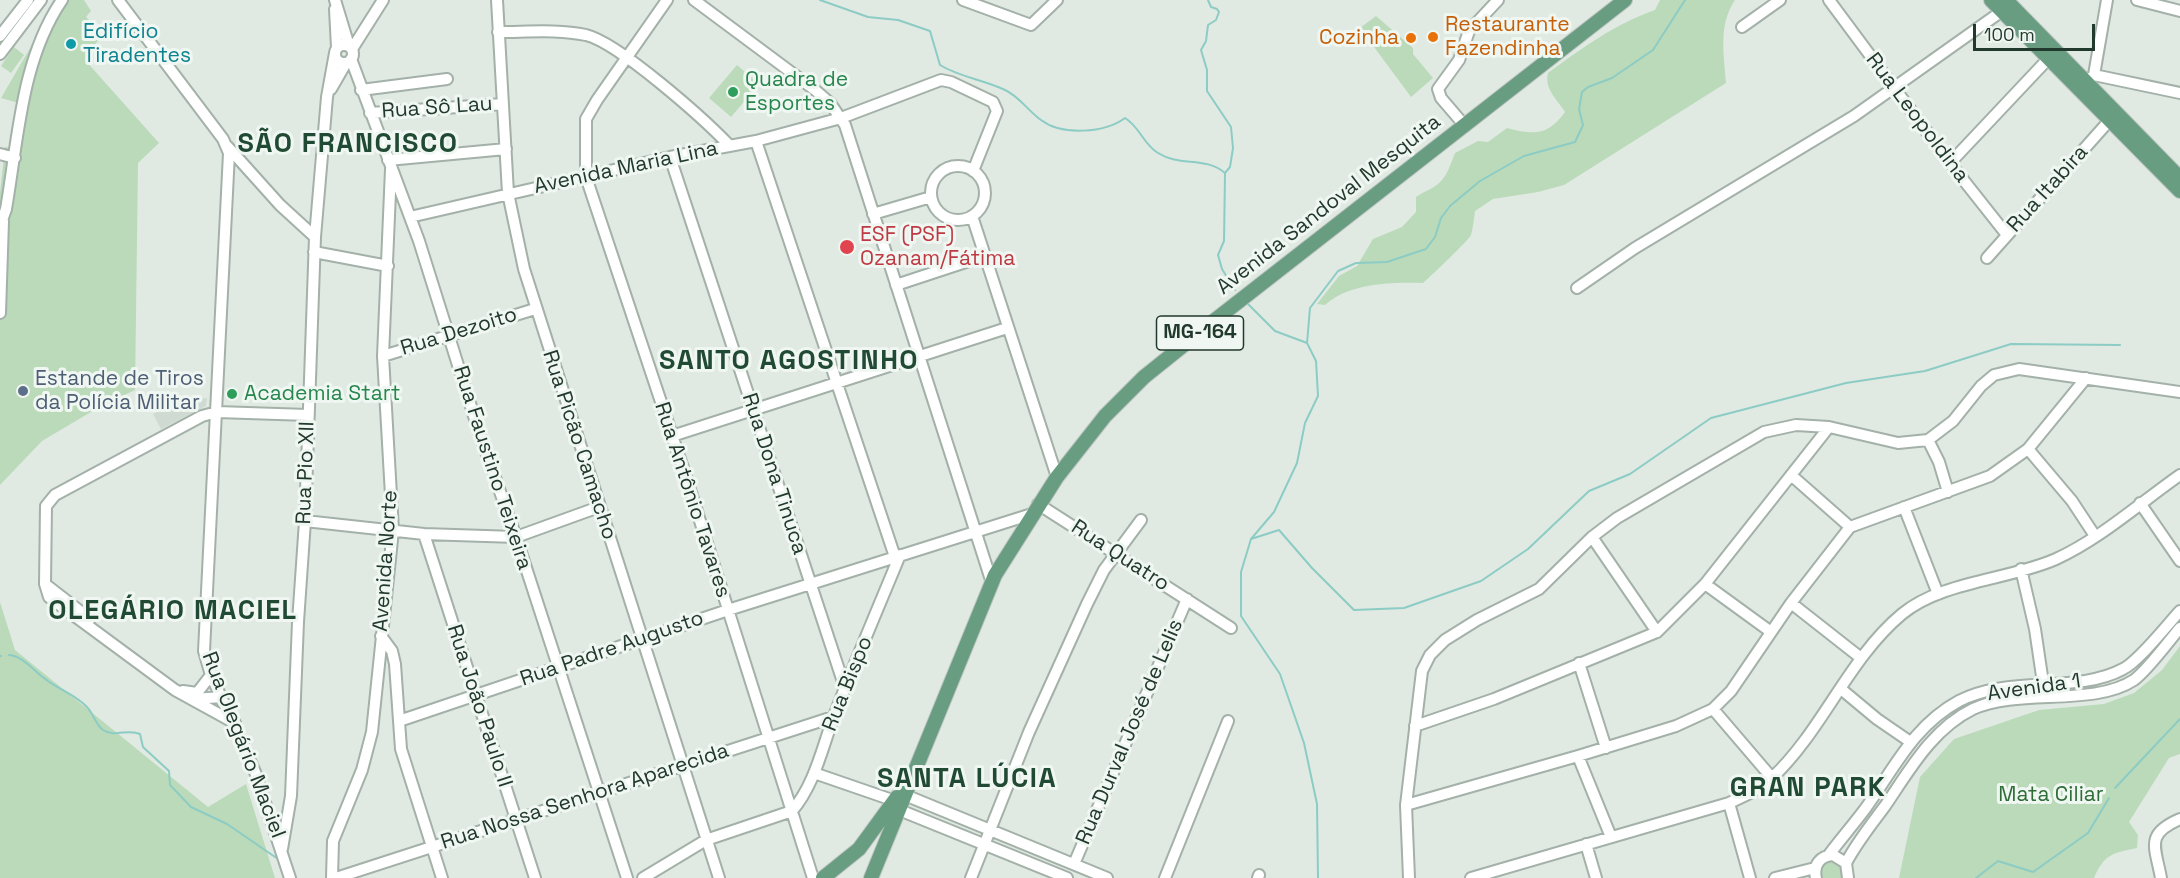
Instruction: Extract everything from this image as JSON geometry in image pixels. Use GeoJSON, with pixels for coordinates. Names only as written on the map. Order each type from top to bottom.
{"type":"FeatureCollection","features":[{"type":"Feature","properties":{"kind":"main road","name":"Avenida Sandoval Mesquita"},"geometry":{"type":"LineString","coordinates":[[871,878],[880,861],[897,803],[910,778],[992,583],[1035,509],[1105,416],[1144,377],[1625,0]]}},
{"type":"Feature","properties":{"kind":"main road"},"geometry":{"type":"LineString","coordinates":[[1991,0],[2004,5],[2086,82],[2180,178]]}},
{"type":"Feature","properties":{"kind":"main road"},"geometry":{"type":"LineString","coordinates":[[2004,5],[2048,59],[2086,82],[2109,121],[2180,191]]}},
{"type":"Feature","properties":{"kind":"main road"},"geometry":{"type":"LineString","coordinates":[[823,878],[859,849],[897,803]]}},
{"type":"Feature","properties":{"kind":"main road"},"geometry":{"type":"LineString","coordinates":[[859,849],[869,844],[874,846],[880,855],[880,861]]}},
{"type":"Feature","properties":{"kind":"street"},"geometry":{"type":"LineString","coordinates":[[0,36],[28,0]]}},
{"type":"Feature","properties":{"kind":"street"},"geometry":{"type":"LineString","coordinates":[[0,54],[41,0]]}},
{"type":"Feature","properties":{"kind":"street"},"geometry":{"type":"LineString","coordinates":[[0,314],[5,157],[38,51],[62,0]]}},
{"type":"Feature","properties":{"kind":"street"},"geometry":{"type":"LineString","coordinates":[[118,0],[227,146],[280,205],[315,237]]}},
{"type":"Feature","properties":{"kind":"street","name":"Rua Faustino Teixeira"},"geometry":{"type":"LineString","coordinates":[[334,0],[336,50]]}},
{"type":"Feature","properties":{"kind":"street","name":"Rua Faustino Teixeira"},"geometry":{"type":"LineString","coordinates":[[334,0],[361,90],[410,217],[627,878]]}},
{"type":"Feature","properties":{"kind":"street","name":"Rua Pio XII"},"geometry":{"type":"LineString","coordinates":[[327,98],[350,54],[383,0]]}},
{"type":"Feature","properties":{"kind":"street","name":"Rua Picão Camacho"},"geometry":{"type":"LineString","coordinates":[[497,0],[508,193],[535,309],[644,638],[718,878]]}},
{"type":"Feature","properties":{"kind":"street","name":"Rua Antônio Tavares"},"geometry":{"type":"LineString","coordinates":[[667,0],[625,58],[586,119],[586,177],[672,436],[813,878]]}},
{"type":"Feature","properties":{"kind":"street"},"geometry":{"type":"LineString","coordinates":[[694,0],[815,90],[830,103],[841,118],[977,530],[992,583]]}},
{"type":"Feature","properties":{"kind":"street"},"geometry":{"type":"LineString","coordinates":[[963,0],[1031,25],[1058,0]]}},
{"type":"Feature","properties":{"kind":"street"},"geometry":{"type":"LineString","coordinates":[[1465,126],[1441,98],[1438,89],[1459,60],[1469,31],[1498,0]]}},
{"type":"Feature","properties":{"kind":"street"},"geometry":{"type":"LineString","coordinates":[[1742,27],[1780,0]]}},
{"type":"Feature","properties":{"kind":"street","name":"Rua Leopoldina"},"geometry":{"type":"LineString","coordinates":[[1829,0],[1950,163],[2007,235]]}},
{"type":"Feature","properties":{"kind":"street"},"geometry":{"type":"LineString","coordinates":[[2107,0],[2086,82],[2180,93]]}},
{"type":"Feature","properties":{"kind":"street"},"geometry":{"type":"LineString","coordinates":[[2137,0],[2180,11]]}},
{"type":"Feature","properties":{"kind":"street"},"geometry":{"type":"LineString","coordinates":[[1577,288],[1635,248],[1894,89],[2004,5]]}},
{"type":"Feature","properties":{"kind":"street"},"geometry":{"type":"LineString","coordinates":[[498,32],[555,32],[588,36],[625,58],[695,113],[729,145]]}},
{"type":"Feature","properties":{"kind":"street"},"geometry":{"type":"LineString","coordinates":[[344,44],[350,54],[337,60],[336,50],[344,44]]}},
{"type":"Feature","properties":{"kind":"street","name":"Rua Pio XII"},"geometry":{"type":"LineString","coordinates":[[282,849],[291,796],[298,622],[306,521],[315,237],[327,98],[336,50]]}},
{"type":"Feature","properties":{"kind":"street"},"geometry":{"type":"LineString","coordinates":[[1950,163],[2048,59]]}},
{"type":"Feature","properties":{"kind":"street"},"geometry":{"type":"LineString","coordinates":[[361,90],[447,79]]}},
{"type":"Feature","properties":{"kind":"street","name":"Avenida Maria Lina"},"geometry":{"type":"LineString","coordinates":[[410,217],[670,157],[756,141],[841,118],[941,80],[951,82],[993,102],[997,111],[973,171]]}},
{"type":"Feature","properties":{"kind":"street","name":"Rua Sô Lau"},"geometry":{"type":"LineString","coordinates":[[370,113],[503,104]]}},
{"type":"Feature","properties":{"kind":"street","name":"Rua Itabira"},"geometry":{"type":"LineString","coordinates":[[1987,258],[2109,121]]}},
{"type":"Feature","properties":{"kind":"street"},"geometry":{"type":"LineString","coordinates":[[756,141],[836,382],[898,556]]}},
{"type":"Feature","properties":{"kind":"street","name":"Rua Olegário Maciel"},"geometry":{"type":"LineString","coordinates":[[227,146],[229,153],[204,644],[211,675],[235,723],[282,849],[290,878]]}},
{"type":"Feature","properties":{"kind":"street"},"geometry":{"type":"LineString","coordinates":[[389,163],[506,149]]}},
{"type":"Feature","properties":{"kind":"street","name":"Rua Dona Tinuca"},"geometry":{"type":"LineString","coordinates":[[670,157],[845,688]]}},
{"type":"Feature","properties":{"kind":"street","name":"Avenida Norte"},"geometry":{"type":"LineString","coordinates":[[334,878],[333,841],[362,770],[372,732],[393,530],[383,356],[388,266],[389,163]]}},
{"type":"Feature","properties":{"kind":"street"},"geometry":{"type":"LineString","coordinates":[[956,166],[973,171],[980,177],[985,194],[983,203],[972,216],[955,220],[946,218],[933,205],[931,197],[934,179],[948,168],[956,166]]}},
{"type":"Feature","properties":{"kind":"street"},"geometry":{"type":"LineString","coordinates":[[873,213],[931,197]]}},
{"type":"Feature","properties":{"kind":"street"},"geometry":{"type":"LineString","coordinates":[[972,216],[1057,477]]}},
{"type":"Feature","properties":{"kind":"street"},"geometry":{"type":"LineString","coordinates":[[314,252],[388,266]]}},
{"type":"Feature","properties":{"kind":"street"},"geometry":{"type":"LineString","coordinates":[[896,285],[984,256]]}},
{"type":"Feature","properties":{"kind":"street","name":"Rua Dezoito"},"geometry":{"type":"LineString","coordinates":[[383,356],[535,309]]}},
{"type":"Feature","properties":{"kind":"street"},"geometry":{"type":"LineString","coordinates":[[672,436],[1007,328]]}},
{"type":"Feature","properties":{"kind":"street"},"geometry":{"type":"LineString","coordinates":[[1409,878],[1406,805],[1422,671],[1430,655],[1445,640],[1477,620],[1539,589],[1592,537],[1617,518],[1764,432],[1796,425],[1829,426],[1898,443],[1928,440],[1953,421],[1981,386],[1994,375],[2019,369],[2180,392]]}},
{"type":"Feature","properties":{"kind":"street"},"geometry":{"type":"LineString","coordinates":[[1406,805],[1606,748],[1676,726],[1713,709],[1731,691],[1791,603],[1850,527],[1990,476],[2028,448],[2086,378]]}},
{"type":"Feature","properties":{"kind":"street"},"geometry":{"type":"LineString","coordinates":[[235,723],[187,695],[49,597],[45,584],[44,514],[49,500],[202,416],[217,412],[308,415]]}},
{"type":"Feature","properties":{"kind":"street"},"geometry":{"type":"LineString","coordinates":[[1415,726],[1494,699],[1657,632],[1705,584],[1829,426]]}},
{"type":"Feature","properties":{"kind":"street"},"geometry":{"type":"LineString","coordinates":[[1928,440],[1939,462],[1948,492]]}},
{"type":"Feature","properties":{"kind":"street"},"geometry":{"type":"LineString","coordinates":[[2028,448],[2072,501],[2095,536]]}},
{"type":"Feature","properties":{"kind":"street"},"geometry":{"type":"LineString","coordinates":[[1791,475],[1850,527]]}},
{"type":"Feature","properties":{"kind":"street"},"geometry":{"type":"LineString","coordinates":[[1471,878],[1729,803],[1753,792],[1772,778],[1798,747],[1861,658],[1902,613],[1938,594],[2055,559],[2095,536],[2180,475]]}},
{"type":"Feature","properties":{"kind":"street"},"geometry":{"type":"LineString","coordinates":[[2140,503],[2180,561]]}},
{"type":"Feature","properties":{"kind":"street"},"geometry":{"type":"LineString","coordinates":[[306,521],[424,534],[516,537],[599,507]]}},
{"type":"Feature","properties":{"kind":"street"},"geometry":{"type":"LineString","coordinates":[[1904,507],[1938,594]]}},
{"type":"Feature","properties":{"kind":"street","name":"Rua Padre Augusto"},"geometry":{"type":"LineString","coordinates":[[399,721],[1035,509]]}},
{"type":"Feature","properties":{"kind":"street","name":"Rua Quatro"},"geometry":{"type":"LineString","coordinates":[[1035,509],[1115,554],[1231,628]]}},
{"type":"Feature","properties":{"kind":"street"},"geometry":{"type":"LineString","coordinates":[[971,878],[1029,732],[1086,604],[1115,554],[1141,520]]}},
{"type":"Feature","properties":{"kind":"street","name":"Rua João Paulo II"},"geometry":{"type":"LineString","coordinates":[[424,534],[535,878]]}},
{"type":"Feature","properties":{"kind":"street"},"geometry":{"type":"LineString","coordinates":[[1592,537],[1657,632]]}},
{"type":"Feature","properties":{"kind":"street","name":"Rua Bispo"},"geometry":{"type":"LineString","coordinates":[[792,812],[814,773],[833,717],[898,556]]}},
{"type":"Feature","properties":{"kind":"street"},"geometry":{"type":"LineString","coordinates":[[2021,569],[2035,629],[2043,683]]}},
{"type":"Feature","properties":{"kind":"street"},"geometry":{"type":"LineString","coordinates":[[1705,584],[1771,632]]}},
{"type":"Feature","properties":{"kind":"street","name":"Rua Durval José de Lelis"},"geometry":{"type":"LineString","coordinates":[[1074,864],[1187,599]]}},
{"type":"Feature","properties":{"kind":"street"},"geometry":{"type":"LineString","coordinates":[[1791,603],[1861,658]]}},
{"type":"Feature","properties":{"kind":"street","name":"Avenida 1"},"geometry":{"type":"LineString","coordinates":[[1815,873],[1818,862],[1828,855],[1865,809],[1909,741],[1931,720],[1961,701],[1999,689],[2043,683],[2095,680],[2125,669],[2180,610]]}},
{"type":"Feature","properties":{"kind":"street","name":"Avenida 1"},"geometry":{"type":"LineString","coordinates":[[1846,863],[1857,842],[1922,752],[1943,729],[1974,709],[2002,702],[2102,692],[2135,680],[2180,628]]}},
{"type":"Feature","properties":{"kind":"street"},"geometry":{"type":"LineString","coordinates":[[381,636],[392,651],[396,664],[401,749],[442,878]]}},
{"type":"Feature","properties":{"kind":"street"},"geometry":{"type":"LineString","coordinates":[[1580,663],[1606,748]]}},
{"type":"Feature","properties":{"kind":"street"},"geometry":{"type":"LineString","coordinates":[[187,695],[200,691],[211,675]]}},
{"type":"Feature","properties":{"kind":"street"},"geometry":{"type":"LineString","coordinates":[[1841,689],[1877,719],[1909,741]]}},
{"type":"Feature","properties":{"kind":"street"},"geometry":{"type":"LineString","coordinates":[[187,695],[222,697]]}},
{"type":"Feature","properties":{"kind":"street"},"geometry":{"type":"LineString","coordinates":[[1713,709],[1772,778]]}},
{"type":"Feature","properties":{"kind":"street","name":"Rua Nossa Senhora Aparecida"},"geometry":{"type":"LineString","coordinates":[[334,878],[833,717]]}},
{"type":"Feature","properties":{"kind":"street"},"geometry":{"type":"LineString","coordinates":[[1165,878],[1228,721]]}},
{"type":"Feature","properties":{"kind":"street"},"geometry":{"type":"LineString","coordinates":[[1578,756],[1611,837]]}},
{"type":"Feature","properties":{"kind":"street"},"geometry":{"type":"LineString","coordinates":[[814,773],[897,803],[991,831],[1107,878]]}},
{"type":"Feature","properties":{"kind":"street"},"geometry":{"type":"LineString","coordinates":[[897,803],[984,845],[1067,878]]}},
{"type":"Feature","properties":{"kind":"street"},"geometry":{"type":"LineString","coordinates":[[1729,803],[1750,878]]}},
{"type":"Feature","properties":{"kind":"street"},"geometry":{"type":"LineString","coordinates":[[643,878],[706,840],[792,812]]}},
{"type":"Feature","properties":{"kind":"street"},"geometry":{"type":"LineString","coordinates":[[2161,878],[2155,847],[2156,836],[2162,827],[2180,819]]}},
{"type":"Feature","properties":{"kind":"street"},"geometry":{"type":"LineString","coordinates":[[1586,844],[1596,878]]}},
{"type":"Feature","properties":{"kind":"street"},"geometry":{"type":"LineString","coordinates":[[1828,855],[1838,856],[1846,863],[1848,878]]}},
{"type":"Feature","properties":{"kind":"street"},"geometry":{"type":"LineString","coordinates":[[1776,878],[1815,873]]}},
{"type":"Feature","properties":{"kind":"shaded area"},"geometry":{"type":"Polygon","coordinates":[[[194,396],[197,399],[207,398],[206,406],[161,429],[153,414],[194,396]]]}},
{"type":"Feature","properties":{"kind":"green space"},"geometry":{"type":"Polygon","coordinates":[[[58,0],[84,0],[91,11],[86,17],[102,34],[85,60],[159,143],[138,163],[135,390],[101,406],[42,441],[0,485],[0,192],[5,147],[10,148],[22,104],[1,98],[58,0]]]}},
{"type":"Feature","properties":{"kind":"green space"},"geometry":{"type":"Polygon","coordinates":[[[1660,0],[1735,0],[1726,19],[1724,30],[1726,83],[1564,185],[1538,192],[1493,199],[1475,211],[1472,232],[1468,239],[1423,283],[1371,285],[1346,292],[1325,305],[1317,304],[1339,276],[1357,266],[1373,239],[1402,227],[1416,212],[1416,197],[1436,186],[1444,178],[1455,153],[1478,141],[1488,142],[1507,128],[1525,132],[1540,132],[1553,126],[1565,112],[1552,94],[1547,79],[1548,73],[1613,29],[1655,10],[1660,0]]]}},
{"type":"Feature","properties":{"kind":"green space"},"geometry":{"type":"Polygon","coordinates":[[[1376,16],[1413,48],[1413,54],[1433,78],[1411,97],[1360,28],[1376,16]]]}},
{"type":"Feature","properties":{"kind":"green space"},"geometry":{"type":"Polygon","coordinates":[[[14,47],[24,55],[11,73],[1,66],[14,47]]]}},
{"type":"Feature","properties":{"kind":"green space"},"geometry":{"type":"Polygon","coordinates":[[[737,65],[759,84],[731,117],[709,98],[737,65]]]}},
{"type":"Feature","properties":{"kind":"green space"},"geometry":{"type":"Polygon","coordinates":[[[0,602],[15,650],[208,807],[246,784],[275,878],[0,878],[0,602]]]}},
{"type":"Feature","properties":{"kind":"green space","name":"Mata Ciliar"},"geometry":{"type":"Polygon","coordinates":[[[2180,646],[2180,754],[2169,758],[2129,822],[2138,835],[2137,848],[2110,856],[2094,878],[1899,878],[1920,777],[1954,739],[2039,710],[2104,704],[2134,693],[2162,670],[2180,646]]]}},
{"type":"Feature","properties":{"kind":"green space"},"geometry":{"type":"Polygon","coordinates":[[[1829,861],[1841,867],[1841,878],[1821,878],[1821,866],[1829,861]]]}},
{"type":"Feature","properties":{"kind":"waterway"},"geometry":{"type":"LineString","coordinates":[[820,0],[868,17],[898,20],[930,31],[940,65],[955,73],[1010,93],[1037,117],[1050,125],[1060,129],[1083,131],[1106,127],[1125,118],[1158,153],[1175,160],[1209,165],[1225,173]]}},
{"type":"Feature","properties":{"kind":"waterway"},"geometry":{"type":"LineString","coordinates":[[1208,0],[1211,7],[1219,12],[1216,20],[1208,25],[1206,41],[1201,50],[1207,70],[1207,91],[1231,127],[1233,148],[1230,167],[1225,173],[1224,241],[1218,255],[1222,269],[1235,290]]}},
{"type":"Feature","properties":{"kind":"waterway"},"geometry":{"type":"LineString","coordinates":[[1307,343],[1310,308],[1338,271],[1356,263],[1387,262],[1426,249],[1435,237],[1441,218],[1450,206],[1480,181],[1524,156],[1575,142],[1583,125],[1579,109],[1582,92],[1588,87],[1612,78],[1653,50],[1685,0]]}},
{"type":"Feature","properties":{"kind":"waterway"},"geometry":{"type":"LineString","coordinates":[[1247,303],[1275,331],[1307,343],[1316,361],[1318,396],[1305,423],[1297,463],[1274,512],[1251,539],[1241,572],[1241,616],[1280,674],[1304,743],[1317,804],[1318,878]]}},
{"type":"Feature","properties":{"kind":"waterway"},"geometry":{"type":"LineString","coordinates":[[1251,539],[1279,530],[1312,568],[1354,610],[1404,608],[1481,581],[1528,549],[1589,491],[1630,474],[1711,418],[1846,383],[1925,371],[2011,344],[2120,345]]}},
{"type":"Feature","properties":{"kind":"waterway"},"geometry":{"type":"LineString","coordinates":[[9,655],[23,661],[49,682],[82,702],[103,730],[112,733],[135,732],[140,734],[143,747],[169,771],[170,785],[191,807],[227,824],[278,859]]}},
{"type":"Feature","properties":{"kind":"waterway"},"geometry":{"type":"LineString","coordinates":[[2115,788],[2180,719]]}},
{"type":"Feature","properties":{"kind":"waterway"},"geometry":{"type":"LineString","coordinates":[[1976,878],[1998,861],[2033,872],[2088,833],[2109,798]]}},
{"type":"Feature","properties":{"kind":"place","name":"Restaurante Fazendinha"},"geometry":{"type":"Point","coordinates":[1433,37]}},
{"type":"Feature","properties":{"kind":"place","name":"Cozinha"},"geometry":{"type":"Point","coordinates":[1411,38]}},
{"type":"Feature","properties":{"kind":"place","name":"Edifício Tiradentes"},"geometry":{"type":"Point","coordinates":[71,44]}},
{"type":"Feature","properties":{"kind":"place","name":"Quadra de Esportes"},"geometry":{"type":"Point","coordinates":[733,92]}},
{"type":"Feature","properties":{"kind":"place","name":"ESF (PSF) Ozanam/Fátima"},"geometry":{"type":"Point","coordinates":[847,247]}},
{"type":"Feature","properties":{"kind":"place","name":"Estande de Tiros da Polícia Militar"},"geometry":{"type":"Point","coordinates":[23,391]}},
{"type":"Feature","properties":{"kind":"place","name":"Academia Start"},"geometry":{"type":"Point","coordinates":[232,394]}},
{"type":"Feature","properties":{"kind":"district","name":"SÃO FRANCISCO"},"geometry":{"type":"Point","coordinates":[348,145]}},
{"type":"Feature","properties":{"kind":"district","name":"SANTO AGOSTINHO"},"geometry":{"type":"Point","coordinates":[789,362]}},
{"type":"Feature","properties":{"kind":"district","name":"OLEGÁRIO MACIEL"},"geometry":{"type":"Point","coordinates":[173,612]}},
{"type":"Feature","properties":{"kind":"district","name":"SANTA LÚCIA"},"geometry":{"type":"Point","coordinates":[967,780]}},
{"type":"Feature","properties":{"kind":"district","name":"GRAN PARK"},"geometry":{"type":"Point","coordinates":[1808,789]}}]}
